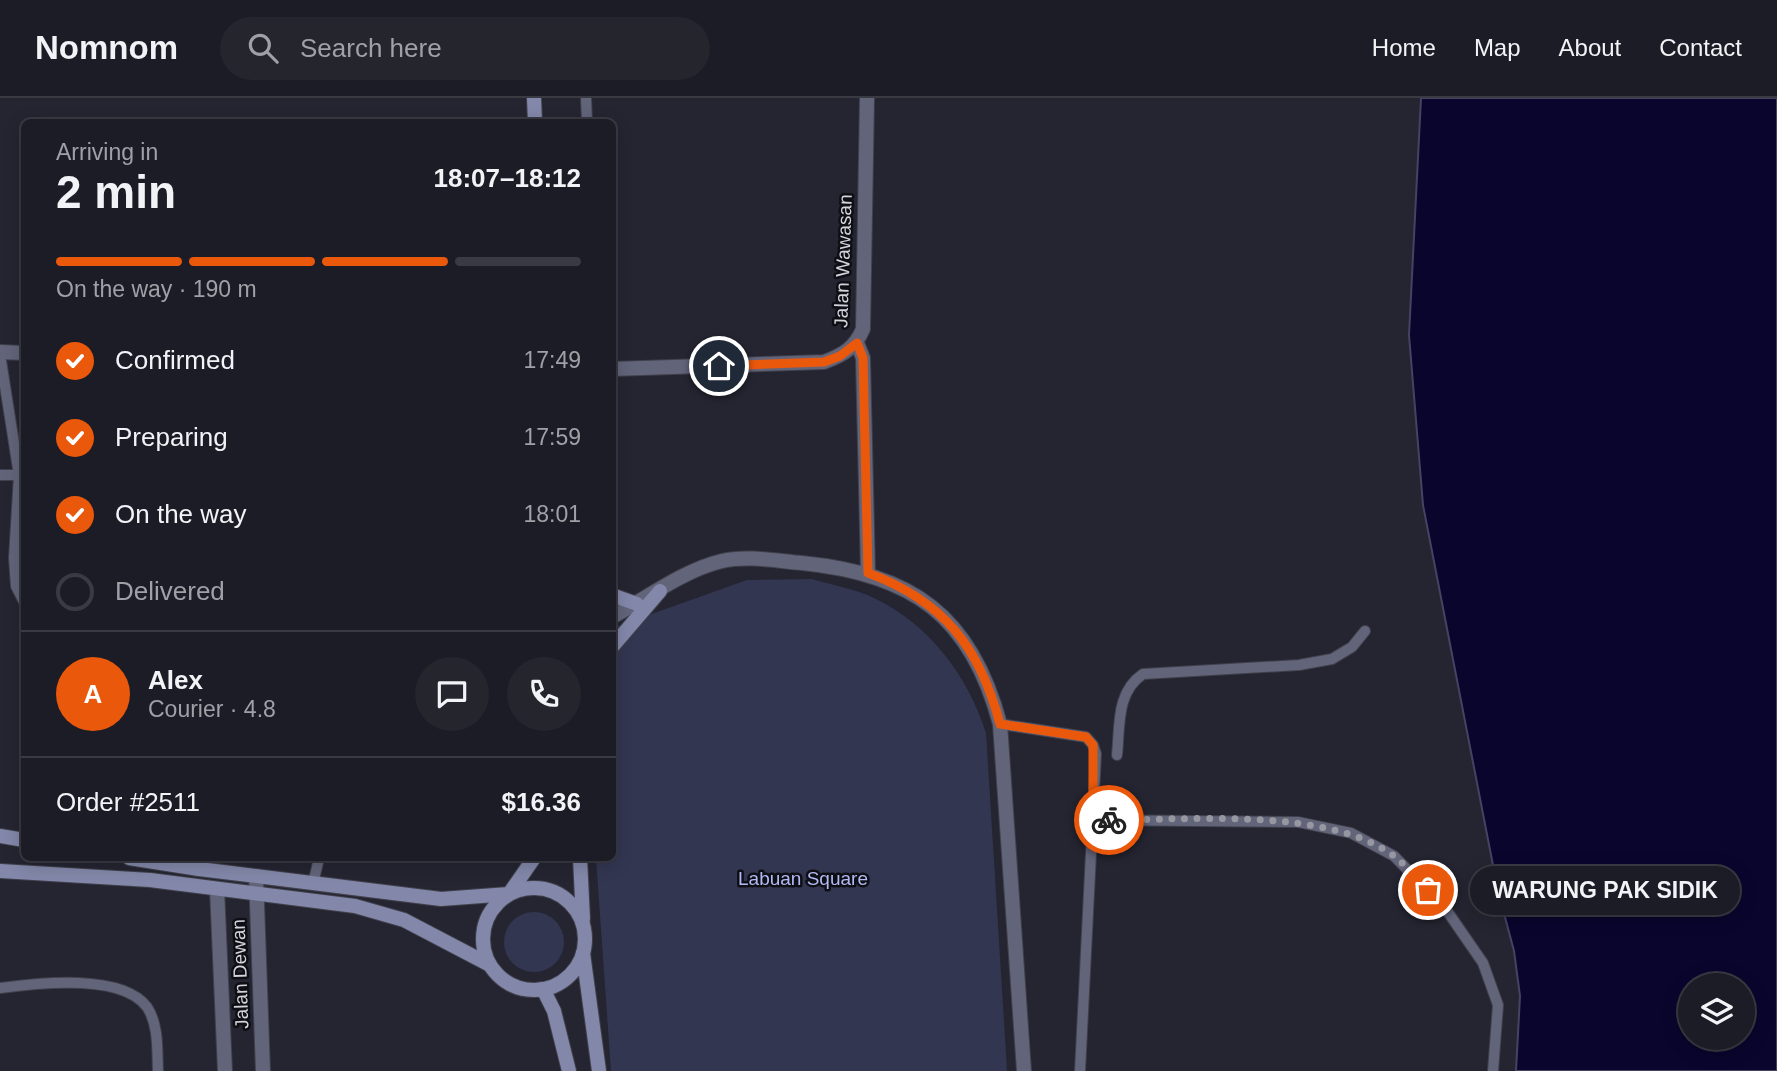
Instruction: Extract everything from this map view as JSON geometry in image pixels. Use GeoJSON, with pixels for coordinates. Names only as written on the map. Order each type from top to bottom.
{"type":"FeatureCollection","features":[{"type":"Feature","properties":{"kind":"main road"},"geometry":{"type":"LineString","coordinates":[[534,98],[535,119]]}},
{"type":"Feature","properties":{"kind":"main road"},"geometry":{"type":"LineString","coordinates":[[616,642],[660,591]]}},
{"type":"Feature","properties":{"kind":"main road"},"geometry":{"type":"LineString","coordinates":[[616,596],[637,604]]}},
{"type":"Feature","properties":{"kind":"main road"},"geometry":{"type":"LineString","coordinates":[[0,836],[21,840]]}},
{"type":"Feature","properties":{"kind":"main road"},"geometry":{"type":"LineString","coordinates":[[150,861],[442,899],[509,894],[539,888],[555,892],[568,900],[583,927]]}},
{"type":"Feature","properties":{"kind":"main road"},"geometry":{"type":"LineString","coordinates":[[490,965],[483,933],[496,904],[509,894],[532,861]]}},
{"type":"Feature","properties":{"kind":"main road"},"geometry":{"type":"LineString","coordinates":[[580,861],[583,951],[599,1071]]}},
{"type":"Feature","properties":{"kind":"main road"},"geometry":{"type":"LineString","coordinates":[[0,871],[150,880],[383,912],[453,943],[490,965],[513,985],[543,989],[568,976],[583,951]]}},
{"type":"Feature","properties":{"kind":"main road"},"geometry":{"type":"LineString","coordinates":[[543,989],[554,1011],[569,1071]]}},
{"type":"Feature","properties":{"kind":"street","name":"Jalan Wawasan"},"geometry":{"type":"LineString","coordinates":[[616,369],[824,362],[840,356],[857,343],[863,329],[867,98]]}},
{"type":"Feature","properties":{"kind":"street"},"geometry":{"type":"LineString","coordinates":[[857,343],[863,358],[868,573]]}},
{"type":"Feature","properties":{"kind":"street"},"geometry":{"type":"LineString","coordinates":[[0,353],[21,353]]}},
{"type":"Feature","properties":{"kind":"street"},"geometry":{"type":"LineString","coordinates":[[616,615],[691,573],[722,561],[781,561],[868,573],[892,582],[928,602],[962,637],[985,677],[1000,724],[1024,1071]]}},
{"type":"Feature","properties":{"kind":"street","name":"Jalan Dewan"},"geometry":{"type":"LineString","coordinates":[[256,876],[263,1071]]}},
{"type":"Feature","properties":{"kind":"street","name":"Jalan Dewan"},"geometry":{"type":"LineString","coordinates":[[217,888],[225,1071]]}},
{"type":"Feature","properties":{"kind":"lane"},"geometry":{"type":"LineString","coordinates":[[586,98],[587,119]]}},
{"type":"Feature","properties":{"kind":"lane"},"geometry":{"type":"LineString","coordinates":[[0,353],[21,472]]}},
{"type":"Feature","properties":{"kind":"lane"},"geometry":{"type":"LineString","coordinates":[[0,475],[21,478]]}},
{"type":"Feature","properties":{"kind":"lane"},"geometry":{"type":"LineString","coordinates":[[21,488],[14,558],[16,586],[21,596]]}},
{"type":"Feature","properties":{"kind":"lane"},"geometry":{"type":"LineString","coordinates":[[1116,755],[1124,695],[1131,682],[1143,674],[1299,665],[1332,659],[1352,647],[1364,631]]}},
{"type":"Feature","properties":{"kind":"lane"},"geometry":{"type":"LineString","coordinates":[[1000,724],[1086,737],[1093,745],[1093,820],[1080,1071]]}},
{"type":"Feature","properties":{"kind":"lane"},"geometry":{"type":"LineString","coordinates":[[1093,820],[1298,822],[1351,833],[1394,856],[1445,908],[1483,963],[1498,1005],[1493,1071]]}},
{"type":"Feature","properties":{"kind":"lane"},"geometry":{"type":"LineString","coordinates":[[313,884],[318,861]]}},
{"type":"Feature","properties":{"kind":"lane"},"geometry":{"type":"LineString","coordinates":[[0,988],[102,985],[137,998],[147,1008],[153,1021],[158,1071]]}},
{"type":"Feature","properties":{"kind":"green space","name":"Labuan Square"},"geometry":{"type":"Polygon","coordinates":[[[812,579],[874,598],[894,609],[929,637],[944,654],[969,692],[986,733],[1007,1071],[611,1071],[596,861],[616,861],[616,628],[747,580],[812,579]]]}},
{"type":"Feature","properties":{"kind":"green space"},"geometry":{"type":"Polygon","coordinates":[[[528,912],[540,912],[559,925],[564,942],[562,954],[551,967],[540,972],[528,972],[509,959],[504,948],[504,936],[517,917],[528,912]]]}},
{"type":"Feature","properties":{"kind":"shaded area"},"geometry":{"type":"Polygon","coordinates":[[[1421,98],[1777,98],[1777,1071],[1516,1071],[1520,996],[1514,951],[1498,891],[1423,505],[1409,335],[1421,98]]]}},
{"type":"Feature","properties":{"kind":"way so far"},"geometry":{"type":"LineString","coordinates":[[1109,820],[1298,822],[1351,833],[1394,856],[1428,890]]}},
{"type":"Feature","properties":{"kind":"place","name":"WARUNG PAK SIDIK"},"geometry":{"type":"Point","coordinates":[1428,890]}},
{"type":"Feature","properties":{"kind":"route"},"geometry":{"type":"LineString","coordinates":[[719,366],[824,362],[840,356],[857,343],[863,358],[868,573],[892,582],[928,602],[962,637],[987,681],[1000,724],[1086,737],[1096,754],[1093,820],[1109,820]]}}]}
